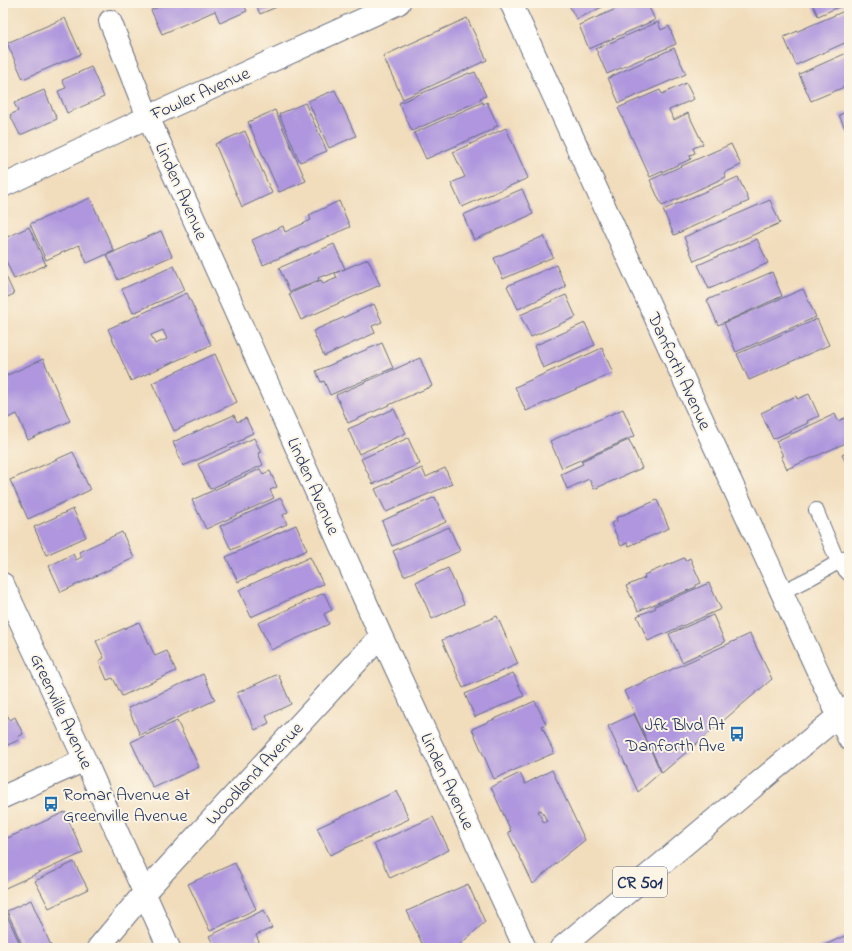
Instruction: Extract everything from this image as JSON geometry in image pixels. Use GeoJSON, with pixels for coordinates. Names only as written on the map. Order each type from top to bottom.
{"type":"FeatureCollection","features":[{"type":"Feature","properties":{"kind":"street","name":"Fowler Avenue"},"geometry":{"type":"LineString","coordinates":[[3,186],[148,116],[399,3]]}},
{"type":"Feature","properties":{"kind":"street","name":"Danforth Avenue"},"geometry":{"type":"LineString","coordinates":[[511,3],[782,592],[844,712],[849,739]]}},
{"type":"Feature","properties":{"kind":"street","name":"Linden Avenue"},"geometry":{"type":"LineString","coordinates":[[110,21],[148,116],[381,636],[526,948]]}},
{"type":"Feature","properties":{"kind":"street","name":"Greenville Avenue"},"geometry":{"type":"LineString","coordinates":[[3,584],[85,760],[169,948]]}},
{"type":"Feature","properties":{"kind":"street","name":"Woodland Avenue"},"geometry":{"type":"LineString","coordinates":[[98,948],[144,893],[381,636]]}},
{"type":"Feature","properties":{"kind":"street","name":"CR 501"},"geometry":{"type":"LineString","coordinates":[[561,948],[844,712]]}},
{"type":"Feature","properties":{"kind":"street"},"geometry":{"type":"LineString","coordinates":[[3,797],[85,760]]}},
{"type":"Feature","properties":{"kind":"lane"},"geometry":{"type":"LineString","coordinates":[[816,510],[844,559],[849,574]]}},
{"type":"Feature","properties":{"kind":"lane"},"geometry":{"type":"LineString","coordinates":[[782,592],[812,578],[844,559]]}},
{"type":"Feature","properties":{"kind":"building"},"geometry":{"type":"Polygon","coordinates":[[[168,3],[243,3],[247,11],[220,23],[215,11],[162,34],[151,10],[168,3]]]}},
{"type":"Feature","properties":{"kind":"building"},"geometry":{"type":"Polygon","coordinates":[[[255,3],[286,3],[260,14],[255,3]]]}},
{"type":"Feature","properties":{"kind":"building"},"geometry":{"type":"Polygon","coordinates":[[[568,3],[611,3],[576,19],[568,3]]]}},
{"type":"Feature","properties":{"kind":"building"},"geometry":{"type":"Polygon","coordinates":[[[630,3],[647,3],[655,20],[589,49],[579,25],[630,3]]]}},
{"type":"Feature","properties":{"kind":"building"},"geometry":{"type":"Polygon","coordinates":[[[812,3],[848,3],[818,16],[812,3]]]}},
{"type":"Feature","properties":{"kind":"building"},"geometry":{"type":"Polygon","coordinates":[[[849,9],[849,41],[796,65],[784,37],[849,9]]]}},
{"type":"Feature","properties":{"kind":"building"},"geometry":{"type":"Polygon","coordinates":[[[65,18],[81,54],[23,79],[7,43],[65,18]]]}},
{"type":"Feature","properties":{"kind":"building"},"geometry":{"type":"Polygon","coordinates":[[[467,18],[487,60],[403,99],[383,56],[467,18]]]}},
{"type":"Feature","properties":{"kind":"building"},"geometry":{"type":"Polygon","coordinates":[[[658,22],[661,30],[669,26],[676,44],[607,74],[596,49],[658,22]]]}},
{"type":"Feature","properties":{"kind":"building"},"geometry":{"type":"Polygon","coordinates":[[[674,48],[686,74],[619,103],[608,78],[674,48]]]}},
{"type":"Feature","properties":{"kind":"building"},"geometry":{"type":"Polygon","coordinates":[[[849,52],[849,85],[811,101],[799,74],[849,52]]]}},
{"type":"Feature","properties":{"kind":"building"},"geometry":{"type":"Polygon","coordinates":[[[91,67],[104,97],[67,113],[58,91],[66,88],[62,80],[91,67]]]}},
{"type":"Feature","properties":{"kind":"building"},"geometry":{"type":"Polygon","coordinates":[[[475,72],[486,96],[480,98],[481,100],[412,131],[399,103],[469,73],[475,72]]]}},
{"type":"Feature","properties":{"kind":"building"},"geometry":{"type":"Polygon","coordinates":[[[686,83],[694,99],[669,110],[674,120],[688,113],[703,144],[693,148],[695,153],[690,155],[691,159],[650,177],[618,108],[660,90],[662,94],[686,83]]]}},
{"type":"Feature","properties":{"kind":"building"},"geometry":{"type":"Polygon","coordinates":[[[44,90],[57,119],[20,135],[10,115],[18,111],[14,103],[44,90]]]}},
{"type":"Feature","properties":{"kind":"building"},"geometry":{"type":"Polygon","coordinates":[[[335,90],[356,136],[329,148],[308,101],[335,90]]]}},
{"type":"Feature","properties":{"kind":"building"},"geometry":{"type":"Polygon","coordinates":[[[483,102],[483,104],[487,102],[498,126],[426,159],[414,133],[483,102]]]}},
{"type":"Feature","properties":{"kind":"building"},"geometry":{"type":"Polygon","coordinates":[[[305,103],[327,151],[300,162],[279,114],[305,103]]]}},
{"type":"Feature","properties":{"kind":"building"},"geometry":{"type":"Polygon","coordinates":[[[275,110],[306,181],[279,192],[248,122],[275,110]]]}},
{"type":"Feature","properties":{"kind":"building"},"geometry":{"type":"Polygon","coordinates":[[[849,111],[849,132],[847,133],[839,115],[849,111]]]}},
{"type":"Feature","properties":{"kind":"building"},"geometry":{"type":"Polygon","coordinates":[[[506,128],[528,178],[462,207],[451,183],[465,177],[453,152],[506,128]]]}},
{"type":"Feature","properties":{"kind":"building"},"geometry":{"type":"Polygon","coordinates":[[[245,131],[272,193],[242,207],[215,144],[245,131]]]}},
{"type":"Feature","properties":{"kind":"building"},"geometry":{"type":"Polygon","coordinates":[[[731,144],[741,165],[724,173],[726,177],[662,206],[650,180],[731,144]]]}},
{"type":"Feature","properties":{"kind":"building"},"geometry":{"type":"Polygon","coordinates":[[[738,177],[749,201],[674,235],[663,210],[738,177]]]}},
{"type":"Feature","properties":{"kind":"building"},"geometry":{"type":"Polygon","coordinates":[[[522,189],[533,214],[474,240],[463,215],[522,189]]]}},
{"type":"Feature","properties":{"kind":"building"},"geometry":{"type":"Polygon","coordinates":[[[90,198],[114,251],[87,263],[79,245],[46,260],[30,224],[90,198]]]}},
{"type":"Feature","properties":{"kind":"building"},"geometry":{"type":"Polygon","coordinates":[[[770,200],[780,223],[694,261],[684,237],[770,200]]]}},
{"type":"Feature","properties":{"kind":"building"},"geometry":{"type":"Polygon","coordinates":[[[339,201],[350,227],[263,265],[252,240],[283,226],[285,232],[311,220],[309,215],[339,201]]]}},
{"type":"Feature","properties":{"kind":"building"},"geometry":{"type":"Polygon","coordinates":[[[29,227],[46,265],[14,279],[3,254],[3,239],[29,227]]]}},
{"type":"Feature","properties":{"kind":"building"},"geometry":{"type":"Polygon","coordinates":[[[161,231],[172,256],[118,280],[107,255],[161,231]]]}},
{"type":"Feature","properties":{"kind":"building"},"geometry":{"type":"Polygon","coordinates":[[[544,236],[553,257],[503,279],[494,258],[544,236]]]}},
{"type":"Feature","properties":{"kind":"building"},"geometry":{"type":"Polygon","coordinates":[[[757,239],[768,263],[709,289],[698,265],[757,239]]]}},
{"type":"Feature","properties":{"kind":"building"},"geometry":{"type":"Polygon","coordinates":[[[334,244],[345,269],[326,276],[325,275],[318,278],[319,280],[290,292],[279,268],[334,244]]]}},
{"type":"Feature","properties":{"kind":"building"},"geometry":{"type":"Polygon","coordinates":[[[368,259],[380,285],[301,320],[289,294],[321,280],[323,284],[337,278],[335,273],[368,259]]]}},
{"type":"Feature","properties":{"kind":"building"},"geometry":{"type":"Polygon","coordinates":[[[556,265],[566,287],[518,309],[507,286],[556,265]]]}},
{"type":"Feature","properties":{"kind":"building"},"geometry":{"type":"Polygon","coordinates":[[[174,266],[185,290],[133,313],[122,289],[174,266]]]}},
{"type":"Feature","properties":{"kind":"building"},"geometry":{"type":"Polygon","coordinates":[[[3,270],[14,294],[3,299],[3,270]]]}},
{"type":"Feature","properties":{"kind":"building"},"geometry":{"type":"Polygon","coordinates":[[[772,272],[782,296],[718,325],[707,300],[772,272]]]}},
{"type":"Feature","properties":{"kind":"building"},"geometry":{"type":"Polygon","coordinates":[[[803,289],[816,317],[736,352],[724,323],[803,289]]]}},
{"type":"Feature","properties":{"kind":"building"},"geometry":{"type":"Polygon","coordinates":[[[187,293],[211,345],[131,381],[108,329],[187,293]],[[163,330],[151,335],[155,344],[167,339],[163,330]]]}},
{"type":"Feature","properties":{"kind":"building"},"geometry":{"type":"Polygon","coordinates":[[[566,295],[576,317],[531,337],[520,315],[566,295]]]}},
{"type":"Feature","properties":{"kind":"building"},"geometry":{"type":"Polygon","coordinates":[[[374,304],[382,322],[372,326],[375,333],[324,356],[313,331],[374,304]]]}},
{"type":"Feature","properties":{"kind":"building"},"geometry":{"type":"Polygon","coordinates":[[[817,319],[829,345],[749,380],[737,354],[817,319]]]}},
{"type":"Feature","properties":{"kind":"building"},"geometry":{"type":"Polygon","coordinates":[[[585,323],[595,345],[543,368],[534,346],[585,323]]]}},
{"type":"Feature","properties":{"kind":"building"},"geometry":{"type":"Polygon","coordinates":[[[382,343],[393,368],[330,395],[324,381],[321,382],[316,371],[382,343]]]}},
{"type":"Feature","properties":{"kind":"building"},"geometry":{"type":"Polygon","coordinates":[[[602,348],[613,373],[526,411],[515,387],[602,348]]]}},
{"type":"Feature","properties":{"kind":"building"},"geometry":{"type":"Polygon","coordinates":[[[215,354],[237,402],[174,431],[152,383],[215,354]]]}},
{"type":"Feature","properties":{"kind":"building"},"geometry":{"type":"Polygon","coordinates":[[[420,358],[432,386],[348,423],[336,395],[420,358]]]}},
{"type":"Feature","properties":{"kind":"building"},"geometry":{"type":"Polygon","coordinates":[[[43,359],[70,421],[28,440],[17,414],[3,420],[3,377],[43,359]]]}},
{"type":"Feature","properties":{"kind":"building"},"geometry":{"type":"Polygon","coordinates":[[[809,394],[819,416],[807,421],[808,423],[773,439],[761,413],[796,396],[797,399],[809,394]]]}},
{"type":"Feature","properties":{"kind":"building"},"geometry":{"type":"Polygon","coordinates":[[[394,409],[406,433],[359,454],[348,429],[394,409]]]}},
{"type":"Feature","properties":{"kind":"building"},"geometry":{"type":"Polygon","coordinates":[[[623,409],[635,436],[562,468],[550,441],[623,409]]]}},
{"type":"Feature","properties":{"kind":"building"},"geometry":{"type":"Polygon","coordinates":[[[835,414],[838,421],[845,418],[849,427],[849,435],[845,437],[848,442],[787,469],[776,441],[835,414]]]}},
{"type":"Feature","properties":{"kind":"building"},"geometry":{"type":"Polygon","coordinates":[[[234,415],[237,422],[246,418],[253,433],[244,437],[244,439],[183,466],[173,442],[234,415]]]}},
{"type":"Feature","properties":{"kind":"building"},"geometry":{"type":"Polygon","coordinates":[[[254,438],[261,452],[258,453],[263,465],[210,489],[198,464],[254,438]]]}},
{"type":"Feature","properties":{"kind":"building"},"geometry":{"type":"Polygon","coordinates":[[[408,438],[420,464],[373,484],[361,459],[408,438]]]}},
{"type":"Feature","properties":{"kind":"building"},"geometry":{"type":"Polygon","coordinates":[[[629,440],[642,468],[594,489],[589,479],[567,489],[561,474],[583,464],[581,461],[629,440]]]}},
{"type":"Feature","properties":{"kind":"building"},"geometry":{"type":"Polygon","coordinates":[[[73,452],[90,490],[28,519],[10,480],[73,452]]]}},
{"type":"Feature","properties":{"kind":"building"},"geometry":{"type":"Polygon","coordinates":[[[849,452],[849,469],[842,455],[849,452]]]}},
{"type":"Feature","properties":{"kind":"building"},"geometry":{"type":"Polygon","coordinates":[[[422,468],[426,477],[445,468],[452,484],[386,512],[375,489],[422,468]]]}},
{"type":"Feature","properties":{"kind":"building"},"geometry":{"type":"Polygon","coordinates":[[[260,469],[263,474],[270,471],[277,487],[270,490],[274,498],[206,529],[192,500],[260,469]]]}},
{"type":"Feature","properties":{"kind":"building"},"geometry":{"type":"Polygon","coordinates":[[[435,497],[446,522],[392,546],[382,521],[435,497]]]}},
{"type":"Feature","properties":{"kind":"building"},"geometry":{"type":"Polygon","coordinates":[[[281,498],[288,512],[283,515],[287,524],[231,550],[220,526],[281,498]]]}},
{"type":"Feature","properties":{"kind":"building"},"geometry":{"type":"Polygon","coordinates":[[[657,500],[669,528],[629,546],[627,543],[621,546],[611,523],[617,521],[616,518],[657,500]]]}},
{"type":"Feature","properties":{"kind":"building"},"geometry":{"type":"Polygon","coordinates":[[[73,509],[86,537],[46,555],[34,527],[73,509]]]}},
{"type":"Feature","properties":{"kind":"building"},"geometry":{"type":"Polygon","coordinates":[[[296,525],[307,550],[238,582],[226,557],[296,525]]]}},
{"type":"Feature","properties":{"kind":"building"},"geometry":{"type":"Polygon","coordinates":[[[449,527],[460,551],[404,576],[393,551],[449,527]]]}},
{"type":"Feature","properties":{"kind":"building"},"geometry":{"type":"Polygon","coordinates":[[[122,532],[134,558],[61,592],[49,566],[73,554],[76,560],[82,557],[79,552],[122,532]]]}},
{"type":"Feature","properties":{"kind":"building"},"geometry":{"type":"Polygon","coordinates":[[[310,557],[323,584],[251,617],[239,590],[310,557]]]}},
{"type":"Feature","properties":{"kind":"building"},"geometry":{"type":"Polygon","coordinates":[[[684,558],[685,561],[690,558],[701,583],[696,585],[696,587],[638,611],[626,586],[645,578],[644,575],[684,558]]]}},
{"type":"Feature","properties":{"kind":"building"},"geometry":{"type":"Polygon","coordinates":[[[448,568],[464,604],[432,619],[416,582],[448,568]]]}},
{"type":"Feature","properties":{"kind":"building"},"geometry":{"type":"Polygon","coordinates":[[[709,583],[721,609],[648,641],[637,616],[656,608],[655,606],[709,583]]]}},
{"type":"Feature","properties":{"kind":"building"},"geometry":{"type":"Polygon","coordinates":[[[324,593],[332,610],[324,614],[329,624],[271,650],[258,623],[324,593]]]}},
{"type":"Feature","properties":{"kind":"building"},"geometry":{"type":"Polygon","coordinates":[[[713,615],[725,642],[682,662],[669,634],[713,615]]]}},
{"type":"Feature","properties":{"kind":"building"},"geometry":{"type":"Polygon","coordinates":[[[497,616],[518,664],[463,688],[442,640],[497,616]]]}},
{"type":"Feature","properties":{"kind":"building"},"geometry":{"type":"Polygon","coordinates":[[[139,622],[155,656],[167,651],[176,671],[122,696],[113,678],[107,680],[99,661],[104,658],[96,641],[139,622]]]}},
{"type":"Feature","properties":{"kind":"building"},"geometry":{"type":"Polygon","coordinates":[[[750,634],[772,679],[662,773],[624,691],[750,634]]]}},
{"type":"Feature","properties":{"kind":"building"},"geometry":{"type":"Polygon","coordinates":[[[513,673],[524,696],[475,717],[465,694],[513,673]]]}},
{"type":"Feature","properties":{"kind":"building"},"geometry":{"type":"Polygon","coordinates":[[[203,674],[215,700],[140,735],[128,708],[203,674]]]}},
{"type":"Feature","properties":{"kind":"building"},"geometry":{"type":"Polygon","coordinates":[[[278,674],[291,704],[266,716],[269,723],[255,730],[237,693],[278,674]]]}},
{"type":"Feature","properties":{"kind":"building"},"geometry":{"type":"Polygon","coordinates":[[[535,701],[546,724],[542,726],[554,753],[494,779],[472,729],[535,701]]]}},
{"type":"Feature","properties":{"kind":"building"},"geometry":{"type":"Polygon","coordinates":[[[6,713],[10,720],[15,717],[23,734],[18,737],[19,740],[3,747],[3,715],[6,713]]]}},
{"type":"Feature","properties":{"kind":"building"},"geometry":{"type":"Polygon","coordinates":[[[634,714],[661,772],[638,792],[608,726],[634,714]]]}},
{"type":"Feature","properties":{"kind":"building"},"geometry":{"type":"Polygon","coordinates":[[[177,721],[199,767],[153,788],[131,742],[177,721]]]}},
{"type":"Feature","properties":{"kind":"building"},"geometry":{"type":"Polygon","coordinates":[[[552,770],[585,840],[533,884],[508,832],[511,831],[491,787],[520,773],[525,784],[552,770]],[[541,810],[538,811],[544,823],[547,821],[541,810]]]}},
{"type":"Feature","properties":{"kind":"building"},"geometry":{"type":"Polygon","coordinates":[[[397,791],[409,819],[330,855],[317,828],[397,791]]]}},
{"type":"Feature","properties":{"kind":"building"},"geometry":{"type":"Polygon","coordinates":[[[65,812],[83,853],[3,889],[3,840],[65,812]]]}},
{"type":"Feature","properties":{"kind":"building"},"geometry":{"type":"Polygon","coordinates":[[[433,817],[449,850],[390,878],[374,844],[433,817]]]}},
{"type":"Feature","properties":{"kind":"building"},"geometry":{"type":"Polygon","coordinates":[[[74,862],[88,889],[49,908],[35,881],[74,862]]]}},
{"type":"Feature","properties":{"kind":"building"},"geometry":{"type":"Polygon","coordinates":[[[235,863],[256,909],[210,931],[188,884],[235,863]]]}},
{"type":"Feature","properties":{"kind":"building"},"geometry":{"type":"Polygon","coordinates":[[[468,884],[485,922],[456,948],[424,948],[407,911],[468,884]]]}},
{"type":"Feature","properties":{"kind":"building"},"geometry":{"type":"Polygon","coordinates":[[[31,900],[52,948],[23,948],[7,911],[31,900]]]}},
{"type":"Feature","properties":{"kind":"building"},"geometry":{"type":"Polygon","coordinates":[[[3,907],[19,942],[7,948],[3,948],[3,907]]]}},
{"type":"Feature","properties":{"kind":"building"},"geometry":{"type":"Polygon","coordinates":[[[264,910],[272,928],[256,935],[259,942],[247,948],[215,948],[209,936],[264,910]]]}},
{"type":"Feature","properties":{"kind":"building"},"geometry":{"type":"Polygon","coordinates":[[[849,934],[849,948],[818,948],[849,934]]]}},
{"type":"Feature","properties":{"kind":"place","name":"Jfk Blvd At Danforth Ave"},"geometry":{"type":"Point","coordinates":[737,734]}},
{"type":"Feature","properties":{"kind":"place","name":"Romar Avenue at Greenville Avenue"},"geometry":{"type":"Point","coordinates":[51,804]}}]}
